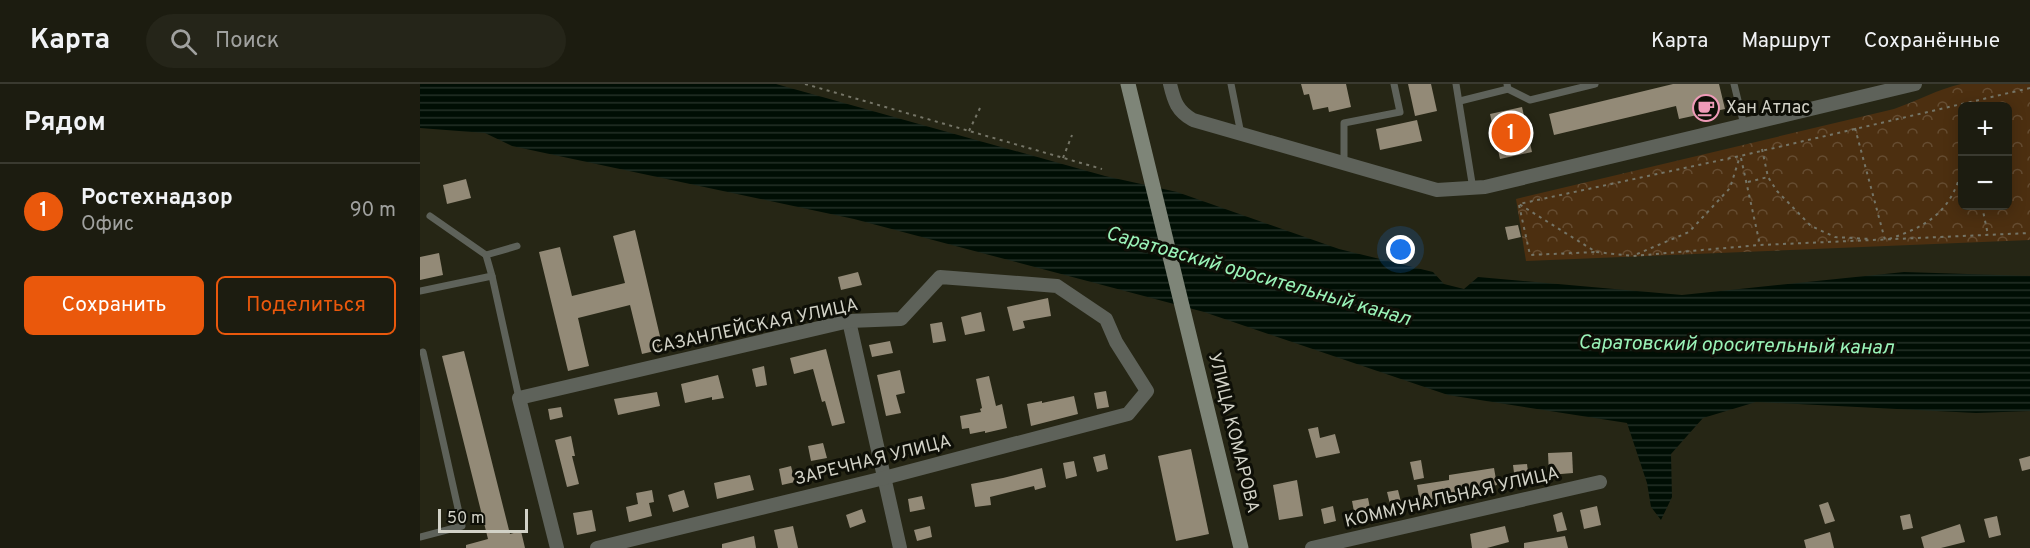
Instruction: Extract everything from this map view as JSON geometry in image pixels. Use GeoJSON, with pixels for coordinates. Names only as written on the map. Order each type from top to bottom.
{"type":"FeatureCollection","features":[{"type":"Feature","properties":{"kind":"main road","name":"УЛИЦА КОМАРОВА"},"geometry":{"type":"LineString","coordinates":[[1130,84],[1186,327],[1241,548]]}},
{"type":"Feature","properties":{"kind":"street"},"geometry":{"type":"LineString","coordinates":[[1170,84],[1181,113],[1193,120],[1437,190],[1473,189],[1915,84]]}},
{"type":"Feature","properties":{"kind":"street","name":"САЗАНЛЕЙСКАЯ УЛИЦА"},"geometry":{"type":"LineString","coordinates":[[519,398],[849,321],[901,319],[940,277],[1057,286],[1106,319],[1116,342],[1147,391]]}},
{"type":"Feature","properties":{"kind":"street"},"geometry":{"type":"LineString","coordinates":[[849,321],[900,548]]}},
{"type":"Feature","properties":{"kind":"street","name":"ЗАРЕЧНАЯ УЛИЦА"},"geometry":{"type":"LineString","coordinates":[[597,548],[884,478],[1128,414],[1147,391]]}},
{"type":"Feature","properties":{"kind":"street"},"geometry":{"type":"LineString","coordinates":[[519,398],[557,548]]}},
{"type":"Feature","properties":{"kind":"street","name":"КОММУНАЛЬНАЯ УЛИЦА"},"geometry":{"type":"LineString","coordinates":[[1312,548],[1600,482]]}},
{"type":"Feature","properties":{"kind":"lane"},"geometry":{"type":"LineString","coordinates":[[1231,84],[1241,135]]}},
{"type":"Feature","properties":{"kind":"lane"},"geometry":{"type":"LineString","coordinates":[[1344,164],[1344,123],[1400,112],[1394,84]]}},
{"type":"Feature","properties":{"kind":"lane"},"geometry":{"type":"LineString","coordinates":[[1456,84],[1473,189]]}},
{"type":"Feature","properties":{"kind":"lane"},"geometry":{"type":"LineString","coordinates":[[1460,101],[1507,86],[1530,100],[1595,84]]}},
{"type":"Feature","properties":{"kind":"lane"},"geometry":{"type":"LineString","coordinates":[[1734,84],[1744,125]]}},
{"type":"Feature","properties":{"kind":"lane"},"geometry":{"type":"LineString","coordinates":[[430,216],[486,255],[519,398]]}},
{"type":"Feature","properties":{"kind":"lane"},"geometry":{"type":"LineString","coordinates":[[486,255],[517,246]]}},
{"type":"Feature","properties":{"kind":"lane"},"geometry":{"type":"LineString","coordinates":[[420,291],[492,276]]}},
{"type":"Feature","properties":{"kind":"lane"},"geometry":{"type":"LineString","coordinates":[[420,537],[462,526],[423,352]]}},
{"type":"Feature","properties":{"kind":"path"},"geometry":{"type":"LineString","coordinates":[[805,84],[1102,169]]}},
{"type":"Feature","properties":{"kind":"path"},"geometry":{"type":"LineString","coordinates":[[1975,102],[2030,88]]}},
{"type":"Feature","properties":{"kind":"path"},"geometry":{"type":"LineString","coordinates":[[1519,204],[1958,106]]}},
{"type":"Feature","properties":{"kind":"path"},"geometry":{"type":"LineString","coordinates":[[969,131],[980,108]]}},
{"type":"Feature","properties":{"kind":"path"},"geometry":{"type":"LineString","coordinates":[[1856,128],[1885,240]]}},
{"type":"Feature","properties":{"kind":"path"},"geometry":{"type":"LineString","coordinates":[[1062,158],[1072,135]]}},
{"type":"Feature","properties":{"kind":"path"},"geometry":{"type":"LineString","coordinates":[[1762,149],[1768,177],[1777,191],[1811,226],[1835,237],[1885,240],[1917,230],[1942,211],[1958,182],[1961,156]]}},
{"type":"Feature","properties":{"kind":"path"},"geometry":{"type":"LineString","coordinates":[[1740,156],[1760,245]]}},
{"type":"Feature","properties":{"kind":"path"},"geometry":{"type":"LineString","coordinates":[[1633,256],[1689,232],[1730,188],[1740,156]]}},
{"type":"Feature","properties":{"kind":"path"},"geometry":{"type":"LineString","coordinates":[[1747,182],[1768,177]]}},
{"type":"Feature","properties":{"kind":"path"},"geometry":{"type":"LineString","coordinates":[[1519,204],[1530,255],[1596,252],[1633,256],[1760,245],[2030,233]]}},
{"type":"Feature","properties":{"kind":"path"},"geometry":{"type":"LineString","coordinates":[[1519,204],[1596,252]]}},
{"type":"Feature","properties":{"kind":"path"},"geometry":{"type":"LineString","coordinates":[[1983,210],[1988,236]]}},
{"type":"Feature","properties":{"kind":"green space"},"geometry":{"type":"Polygon","coordinates":[[[1961,84],[2030,84],[2030,240],[1526,261],[1516,199],[1894,109],[1961,84]]]}},
{"type":"Feature","properties":{"kind":"water","name":"Саратовский оросительный канал"},"geometry":{"type":"Polygon","coordinates":[[[420,84],[776,84],[1105,176],[1177,192],[1339,249],[1433,272],[1444,284],[1464,289],[1478,277],[1682,295],[1904,272],[2030,276],[2030,411],[1976,413],[1756,402],[1703,418],[1671,454],[1672,497],[1661,520],[1651,507],[1647,483],[1627,423],[1448,395],[1204,312],[854,219],[512,146],[485,133],[420,128],[420,84]]]}},
{"type":"Feature","properties":{"kind":"building"},"geometry":{"type":"Polygon","coordinates":[[[1301,84],[1346,84],[1351,107],[1329,112],[1328,107],[1313,110],[1309,94],[1304,95],[1301,84]]]}},
{"type":"Feature","properties":{"kind":"building"},"geometry":{"type":"Polygon","coordinates":[[[1408,84],[1431,84],[1437,111],[1415,116],[1408,84]]]}},
{"type":"Feature","properties":{"kind":"building"},"geometry":{"type":"Polygon","coordinates":[[[1673,84],[1719,84],[1725,109],[1679,119],[1676,106],[1554,135],[1549,114],[1673,84]]]}},
{"type":"Feature","properties":{"kind":"building"},"geometry":{"type":"Polygon","coordinates":[[[1522,107],[1532,152],[1500,159],[1490,114],[1522,107]]]}},
{"type":"Feature","properties":{"kind":"building"},"geometry":{"type":"Polygon","coordinates":[[[1417,120],[1422,141],[1380,150],[1376,129],[1417,120]]]}},
{"type":"Feature","properties":{"kind":"building"},"geometry":{"type":"Polygon","coordinates":[[[466,179],[471,198],[447,204],[443,185],[466,179]]]}},
{"type":"Feature","properties":{"kind":"building"},"geometry":{"type":"Polygon","coordinates":[[[1518,225],[1521,237],[1508,240],[1505,227],[1518,225]]]}},
{"type":"Feature","properties":{"kind":"building"},"geometry":{"type":"Polygon","coordinates":[[[635,230],[663,349],[642,354],[630,305],[578,318],[589,366],[568,371],[539,252],[560,247],[572,296],[625,283],[613,236],[635,230]]]}},
{"type":"Feature","properties":{"kind":"building"},"geometry":{"type":"Polygon","coordinates":[[[439,253],[443,275],[420,280],[420,257],[439,253]]]}},
{"type":"Feature","properties":{"kind":"building"},"geometry":{"type":"Polygon","coordinates":[[[858,272],[862,285],[841,290],[838,277],[858,272]]]}},
{"type":"Feature","properties":{"kind":"building"},"geometry":{"type":"Polygon","coordinates":[[[1048,298],[1051,316],[1023,321],[1025,328],[1013,331],[1007,307],[1048,298]]]}},
{"type":"Feature","properties":{"kind":"building"},"geometry":{"type":"Polygon","coordinates":[[[981,312],[985,331],[965,335],[961,317],[981,312]]]}},
{"type":"Feature","properties":{"kind":"building"},"geometry":{"type":"Polygon","coordinates":[[[942,322],[946,341],[933,343],[930,324],[942,322]]]}},
{"type":"Feature","properties":{"kind":"building"},"geometry":{"type":"Polygon","coordinates":[[[890,341],[893,353],[872,357],[869,345],[890,341]]]}},
{"type":"Feature","properties":{"kind":"building"},"geometry":{"type":"Polygon","coordinates":[[[826,349],[845,423],[832,426],[825,401],[822,402],[813,369],[794,374],[790,358],[826,349]]]}},
{"type":"Feature","properties":{"kind":"building"},"geometry":{"type":"Polygon","coordinates":[[[464,351],[510,534],[521,531],[525,548],[466,548],[466,545],[488,539],[442,356],[464,351]]]}},
{"type":"Feature","properties":{"kind":"building"},"geometry":{"type":"Polygon","coordinates":[[[764,366],[767,385],[756,387],[752,369],[764,366]]]}},
{"type":"Feature","properties":{"kind":"building"},"geometry":{"type":"Polygon","coordinates":[[[900,370],[905,393],[896,395],[901,413],[886,416],[877,375],[900,370]]]}},
{"type":"Feature","properties":{"kind":"building"},"geometry":{"type":"Polygon","coordinates":[[[718,375],[724,398],[712,400],[712,397],[685,403],[681,384],[718,375]]]}},
{"type":"Feature","properties":{"kind":"building"},"geometry":{"type":"Polygon","coordinates":[[[989,376],[996,406],[1002,404],[1007,428],[970,434],[969,428],[962,429],[960,416],[981,412],[976,379],[989,376]]]}},
{"type":"Feature","properties":{"kind":"building"},"geometry":{"type":"Polygon","coordinates":[[[1106,391],[1109,407],[1097,409],[1094,393],[1106,391]]]}},
{"type":"Feature","properties":{"kind":"building"},"geometry":{"type":"Polygon","coordinates":[[[657,392],[660,406],[618,415],[614,399],[657,392]]]}},
{"type":"Feature","properties":{"kind":"building"},"geometry":{"type":"Polygon","coordinates":[[[1074,396],[1078,414],[1031,426],[1027,404],[1074,396]]]}},
{"type":"Feature","properties":{"kind":"building"},"geometry":{"type":"Polygon","coordinates":[[[561,407],[563,417],[550,420],[548,409],[561,407]]]}},
{"type":"Feature","properties":{"kind":"building"},"geometry":{"type":"Polygon","coordinates":[[[1318,427],[1320,438],[1335,434],[1340,453],[1316,458],[1308,429],[1318,427]]]}},
{"type":"Feature","properties":{"kind":"building"},"geometry":{"type":"Polygon","coordinates":[[[571,436],[575,456],[572,456],[579,484],[567,487],[555,440],[571,436]]]}},
{"type":"Feature","properties":{"kind":"building"},"geometry":{"type":"Polygon","coordinates":[[[823,443],[827,458],[811,461],[808,446],[823,443]]]}},
{"type":"Feature","properties":{"kind":"building"},"geometry":{"type":"Polygon","coordinates":[[[908,444],[911,454],[897,457],[895,447],[908,444]]]}},
{"type":"Feature","properties":{"kind":"building"},"geometry":{"type":"Polygon","coordinates":[[[1191,449],[1209,534],[1176,541],[1158,456],[1191,449]]]}},
{"type":"Feature","properties":{"kind":"building"},"geometry":{"type":"Polygon","coordinates":[[[1572,452],[1573,473],[1549,475],[1548,453],[1572,452]]]}},
{"type":"Feature","properties":{"kind":"building"},"geometry":{"type":"Polygon","coordinates":[[[1105,454],[1108,469],[1097,472],[1093,457],[1105,454]]]}},
{"type":"Feature","properties":{"kind":"building"},"geometry":{"type":"Polygon","coordinates":[[[2030,456],[2030,469],[2022,471],[2019,459],[2030,456]]]}},
{"type":"Feature","properties":{"kind":"building"},"geometry":{"type":"Polygon","coordinates":[[[853,458],[856,468],[842,471],[840,461],[853,458]]]}},
{"type":"Feature","properties":{"kind":"building"},"geometry":{"type":"Polygon","coordinates":[[[1421,460],[1424,478],[1414,480],[1410,462],[1421,460]]]}},
{"type":"Feature","properties":{"kind":"building"},"geometry":{"type":"Polygon","coordinates":[[[1074,461],[1077,476],[1066,479],[1063,463],[1074,461]]]}},
{"type":"Feature","properties":{"kind":"building"},"geometry":{"type":"Polygon","coordinates":[[[1527,464],[1529,479],[1515,481],[1513,465],[1527,464]]]}},
{"type":"Feature","properties":{"kind":"building"},"geometry":{"type":"Polygon","coordinates":[[[791,466],[795,482],[782,485],[779,469],[791,466]]]}},
{"type":"Feature","properties":{"kind":"building"},"geometry":{"type":"Polygon","coordinates":[[[1042,468],[1046,487],[1035,490],[1034,486],[990,497],[991,505],[975,507],[971,484],[1042,468]]]}},
{"type":"Feature","properties":{"kind":"building"},"geometry":{"type":"Polygon","coordinates":[[[1494,468],[1497,485],[1420,502],[1417,485],[1449,480],[1449,475],[1494,468]]]}},
{"type":"Feature","properties":{"kind":"building"},"geometry":{"type":"Polygon","coordinates":[[[750,475],[754,490],[717,499],[714,483],[750,475]]]}},
{"type":"Feature","properties":{"kind":"building"},"geometry":{"type":"Polygon","coordinates":[[[1297,480],[1303,516],[1279,520],[1273,485],[1297,480]]]}},
{"type":"Feature","properties":{"kind":"building"},"geometry":{"type":"Polygon","coordinates":[[[652,490],[654,502],[649,503],[652,516],[629,522],[626,507],[638,504],[636,493],[652,490]]]}},
{"type":"Feature","properties":{"kind":"building"},"geometry":{"type":"Polygon","coordinates":[[[684,490],[689,507],[673,512],[668,495],[684,490]]]}},
{"type":"Feature","properties":{"kind":"building"},"geometry":{"type":"Polygon","coordinates":[[[1398,490],[1402,506],[1391,508],[1387,492],[1398,490]]]}},
{"type":"Feature","properties":{"kind":"building"},"geometry":{"type":"Polygon","coordinates":[[[922,496],[925,509],[910,512],[908,499],[922,496]]]}},
{"type":"Feature","properties":{"kind":"building"},"geometry":{"type":"Polygon","coordinates":[[[1368,498],[1371,513],[1355,517],[1352,501],[1368,498]]]}},
{"type":"Feature","properties":{"kind":"building"},"geometry":{"type":"Polygon","coordinates":[[[1828,502],[1835,521],[1825,524],[1819,505],[1828,502]]]}},
{"type":"Feature","properties":{"kind":"building"},"geometry":{"type":"Polygon","coordinates":[[[1333,506],[1336,521],[1324,524],[1321,509],[1333,506]]]}},
{"type":"Feature","properties":{"kind":"building"},"geometry":{"type":"Polygon","coordinates":[[[1597,506],[1601,525],[1584,529],[1580,510],[1597,506]]]}},
{"type":"Feature","properties":{"kind":"building"},"geometry":{"type":"Polygon","coordinates":[[[862,509],[866,522],[850,528],[846,515],[862,509]]]}},
{"type":"Feature","properties":{"kind":"building"},"geometry":{"type":"Polygon","coordinates":[[[592,510],[596,531],[577,535],[573,513],[592,510]]]}},
{"type":"Feature","properties":{"kind":"building"},"geometry":{"type":"Polygon","coordinates":[[[1562,512],[1567,530],[1557,532],[1553,515],[1562,512]]]}},
{"type":"Feature","properties":{"kind":"building"},"geometry":{"type":"Polygon","coordinates":[[[1910,514],[1913,528],[1903,530],[1900,516],[1910,514]]]}},
{"type":"Feature","properties":{"kind":"building"},"geometry":{"type":"Polygon","coordinates":[[[1997,516],[2001,535],[1989,538],[1984,519],[1997,516]]]}},
{"type":"Feature","properties":{"kind":"building"},"geometry":{"type":"Polygon","coordinates":[[[1960,524],[1965,542],[1941,548],[1924,548],[1921,537],[1960,524]]]}},
{"type":"Feature","properties":{"kind":"building"},"geometry":{"type":"Polygon","coordinates":[[[793,526],[798,548],[778,548],[774,530],[793,526]]]}},
{"type":"Feature","properties":{"kind":"building"},"geometry":{"type":"Polygon","coordinates":[[[930,526],[932,537],[917,541],[914,530],[930,526]]]}},
{"type":"Feature","properties":{"kind":"building"},"geometry":{"type":"Polygon","coordinates":[[[1505,526],[1509,542],[1487,548],[1472,548],[1470,534],[1505,526]]]}},
{"type":"Feature","properties":{"kind":"building"},"geometry":{"type":"Polygon","coordinates":[[[1830,532],[1834,548],[1806,548],[1804,540],[1830,532]]]}},
{"type":"Feature","properties":{"kind":"building"},"geometry":{"type":"Polygon","coordinates":[[[754,536],[756,548],[722,548],[722,544],[754,536]]]}},
{"type":"Feature","properties":{"kind":"building"},"geometry":{"type":"Polygon","coordinates":[[[1565,536],[1568,548],[1524,548],[1524,543],[1565,536]]]}},
{"type":"Feature","properties":{"kind":"place","name":"Хан Атлас"},"geometry":{"type":"Point","coordinates":[1706,108]}},
{"type":"Feature","properties":{"kind":"place","name":"Ростехнадзор"},"geometry":{"type":"Point","coordinates":[1511,133]}}]}
